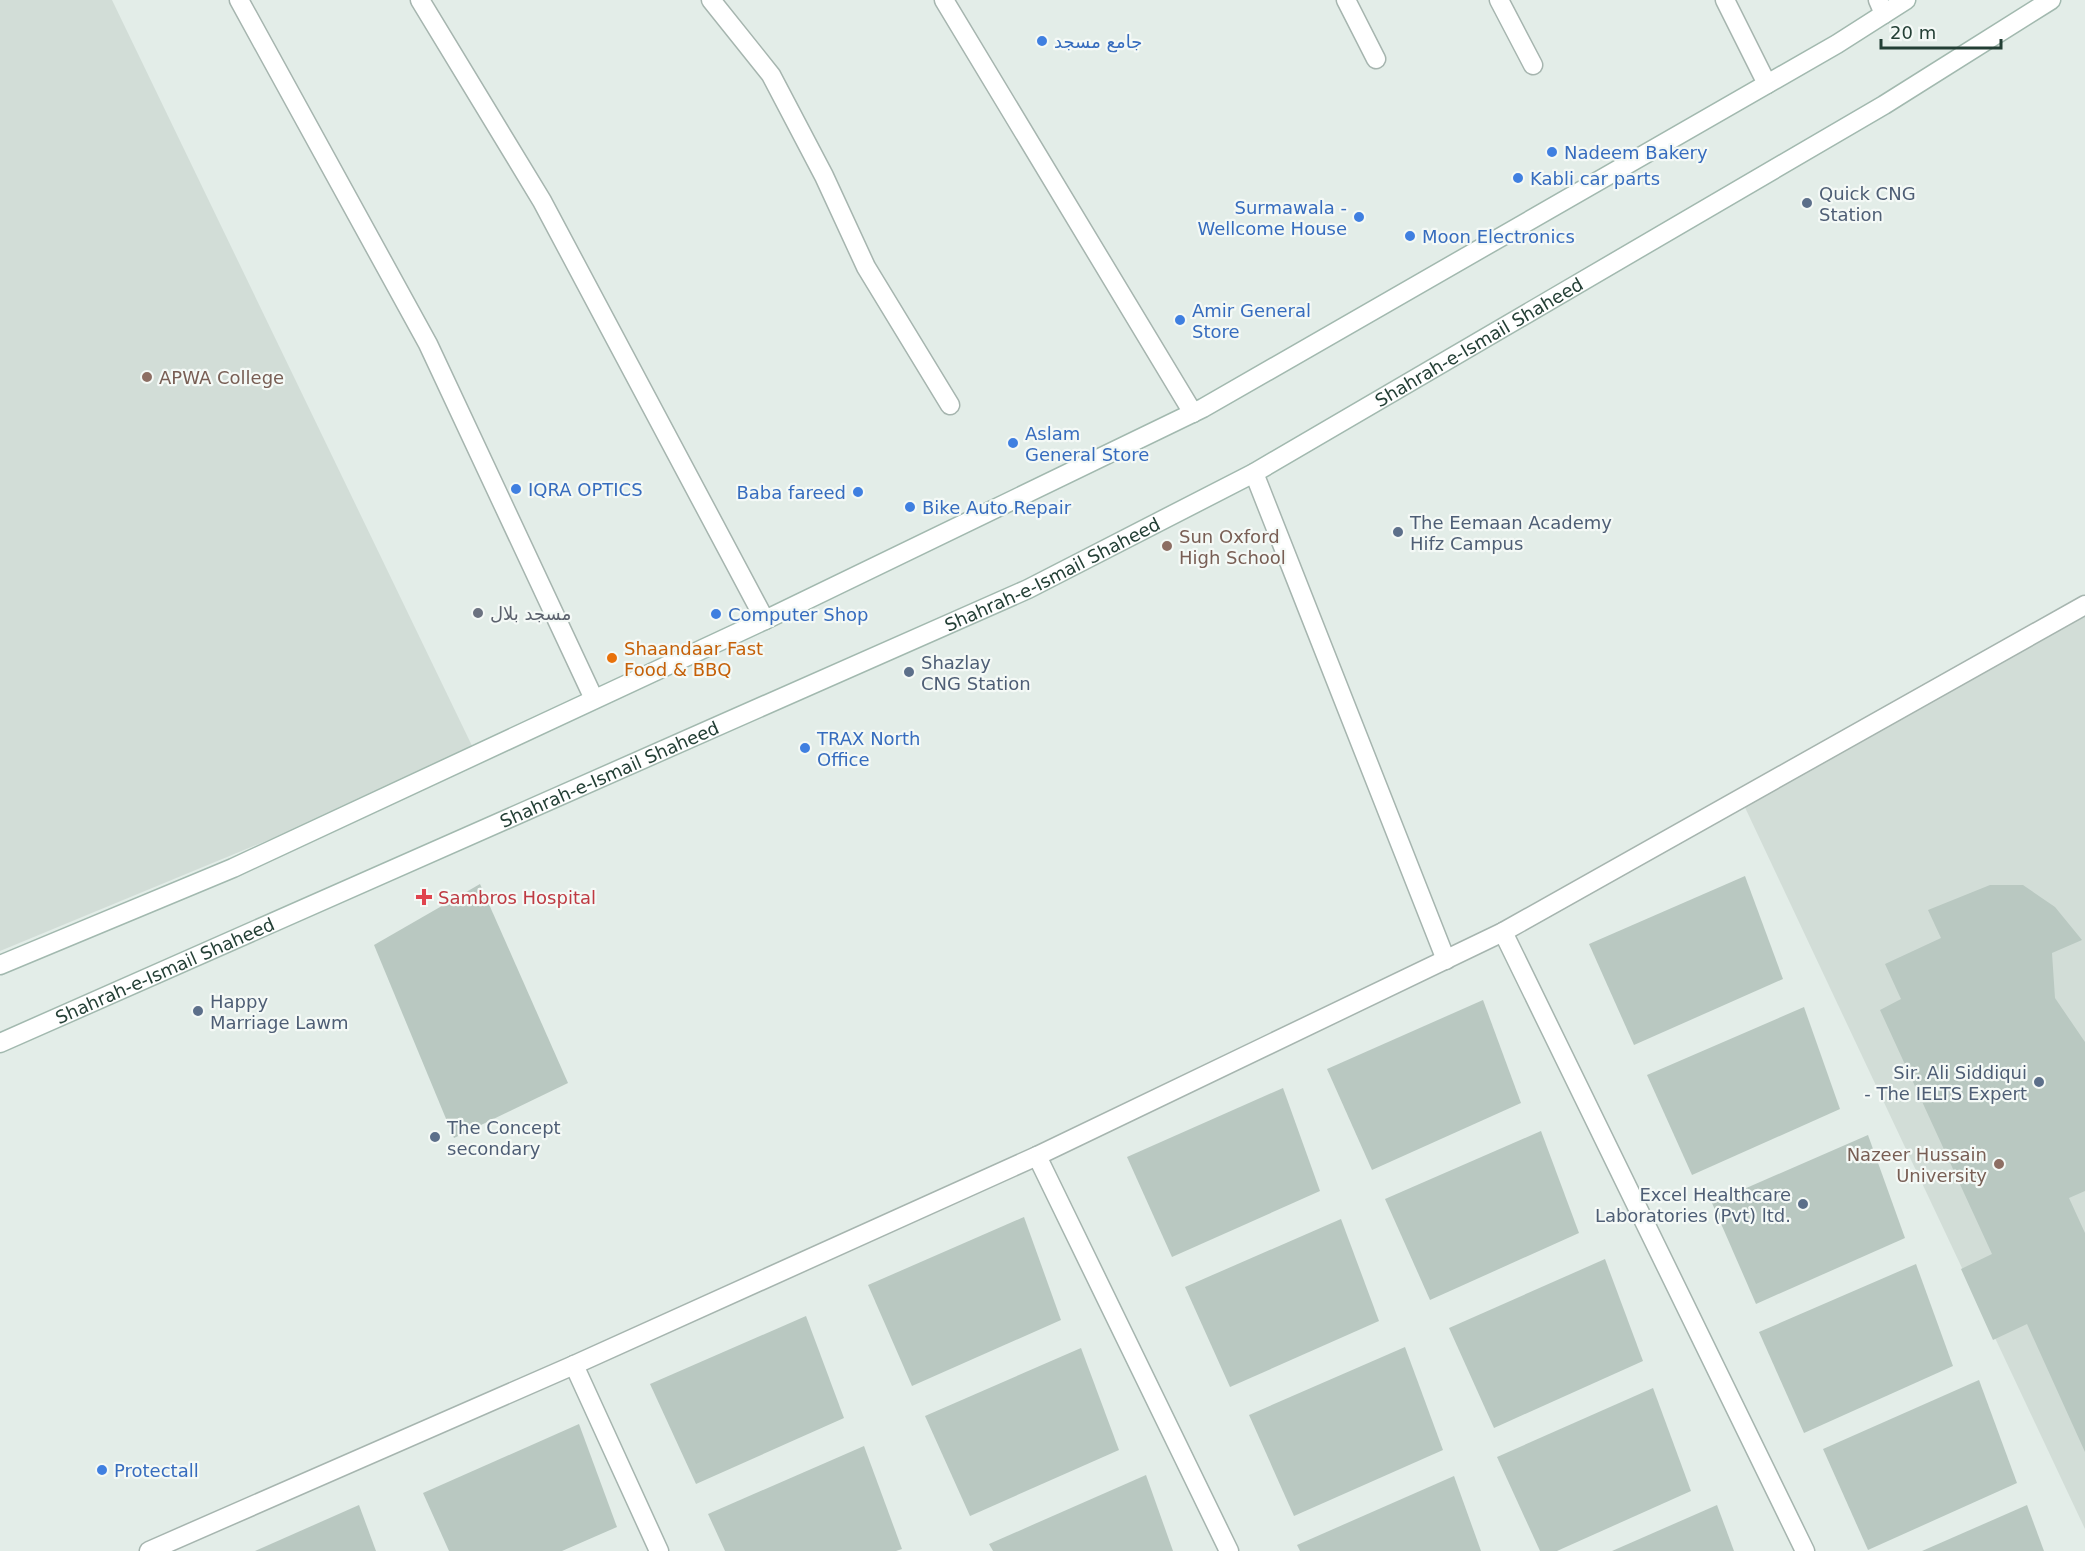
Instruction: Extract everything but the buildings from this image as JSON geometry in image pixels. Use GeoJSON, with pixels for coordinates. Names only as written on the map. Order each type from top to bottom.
{"type":"FeatureCollection","features":[{"type":"Feature","properties":{"kind":"main road"},"geometry":{"type":"LineString","coordinates":[[239,0],[428,344],[594,699]]}},
{"type":"Feature","properties":{"kind":"main road"},"geometry":{"type":"LineString","coordinates":[[420,0],[542,201],[765,620]]}},
{"type":"Feature","properties":{"kind":"main road"},"geometry":{"type":"LineString","coordinates":[[711,0],[771,75],[824,176],[866,267],[950,405]]}},
{"type":"Feature","properties":{"kind":"main road"},"geometry":{"type":"LineString","coordinates":[[944,0],[1193,413]]}},
{"type":"Feature","properties":{"kind":"main road"},"geometry":{"type":"LineString","coordinates":[[1346,0],[1376,59]]}},
{"type":"Feature","properties":{"kind":"main road"},"geometry":{"type":"LineString","coordinates":[[1499,0],[1533,65]]}},
{"type":"Feature","properties":{"kind":"main road"},"geometry":{"type":"LineString","coordinates":[[1725,0],[1767,84]]}},
{"type":"Feature","properties":{"kind":"main road"},"geometry":{"type":"LineString","coordinates":[[0,965],[233,868],[765,620],[1193,413],[1767,84],[1881,7],[1906,0]]}},
{"type":"Feature","properties":{"kind":"main road","name":"Shahrah-e-Ismail Shaheed"},"geometry":{"type":"LineString","coordinates":[[0,1043],[1029,589],[1254,473],[1874,111],[2051,0]]}},
{"type":"Feature","properties":{"kind":"main road"},"geometry":{"type":"LineString","coordinates":[[1254,473],[1446,960]]}},
{"type":"Feature","properties":{"kind":"main road"},"geometry":{"type":"LineString","coordinates":[[149,1551],[574,1365],[1036,1156],[1446,960],[1503,932],[2085,605]]}},
{"type":"Feature","properties":{"kind":"main road"},"geometry":{"type":"LineString","coordinates":[[1503,932],[1805,1551]]}},
{"type":"Feature","properties":{"kind":"main road"},"geometry":{"type":"LineString","coordinates":[[1036,1156],[1228,1551]]}},
{"type":"Feature","properties":{"kind":"main road"},"geometry":{"type":"LineString","coordinates":[[574,1365],[659,1551]]}},
{"type":"Feature","properties":{"kind":"shaded area","name":"APWA College"},"geometry":{"type":"Polygon","coordinates":[[[0,0],[112,0],[476,754],[0,951],[0,0]]]}},
{"type":"Feature","properties":{"kind":"shaded area","name":"Nazeer Hussain University"},"geometry":{"type":"Polygon","coordinates":[[[2085,605],[2085,1529],[1741,799],[2085,605]]]}},
{"type":"Feature","properties":{"kind":"place","name":"جامع مسجد"},"geometry":{"type":"Point","coordinates":[1042,41]}},
{"type":"Feature","properties":{"kind":"place","name":"Nadeem Bakery"},"geometry":{"type":"Point","coordinates":[1552,152]}},
{"type":"Feature","properties":{"kind":"place","name":"Kabli car parts"},"geometry":{"type":"Point","coordinates":[1518,178]}},
{"type":"Feature","properties":{"kind":"place","name":"Quick CNG Station"},"geometry":{"type":"Point","coordinates":[1807,203]}},
{"type":"Feature","properties":{"kind":"place","name":"Surmawala - Wellcome House"},"geometry":{"type":"Point","coordinates":[1359,217]}},
{"type":"Feature","properties":{"kind":"place","name":"Moon Electronics"},"geometry":{"type":"Point","coordinates":[1410,236]}},
{"type":"Feature","properties":{"kind":"place","name":"Amir General Store"},"geometry":{"type":"Point","coordinates":[1180,320]}},
{"type":"Feature","properties":{"kind":"place","name":"APWA College"},"geometry":{"type":"Point","coordinates":[147,377]}},
{"type":"Feature","properties":{"kind":"place","name":"Aslam General Store"},"geometry":{"type":"Point","coordinates":[1013,443]}},
{"type":"Feature","properties":{"kind":"place","name":"IQRA OPTICS"},"geometry":{"type":"Point","coordinates":[516,489]}},
{"type":"Feature","properties":{"kind":"place","name":"Baba fareed"},"geometry":{"type":"Point","coordinates":[858,492]}},
{"type":"Feature","properties":{"kind":"place","name":"Bike Auto Repair"},"geometry":{"type":"Point","coordinates":[910,507]}},
{"type":"Feature","properties":{"kind":"place","name":"The Eemaan Academy Hifz Campus"},"geometry":{"type":"Point","coordinates":[1398,532]}},
{"type":"Feature","properties":{"kind":"place","name":"Sun Oxford High School"},"geometry":{"type":"Point","coordinates":[1167,546]}},
{"type":"Feature","properties":{"kind":"place","name":"مسجد بلال"},"geometry":{"type":"Point","coordinates":[478,613]}},
{"type":"Feature","properties":{"kind":"place","name":"Computer Shop"},"geometry":{"type":"Point","coordinates":[716,614]}},
{"type":"Feature","properties":{"kind":"place","name":"Shaandaar Fast Food & BBQ"},"geometry":{"type":"Point","coordinates":[612,658]}},
{"type":"Feature","properties":{"kind":"place","name":"Shazlay CNG Station"},"geometry":{"type":"Point","coordinates":[909,672]}},
{"type":"Feature","properties":{"kind":"place","name":"TRAX North Office"},"geometry":{"type":"Point","coordinates":[805,748]}},
{"type":"Feature","properties":{"kind":"place","name":"Sambros Hospital"},"geometry":{"type":"Point","coordinates":[424,897]}},
{"type":"Feature","properties":{"kind":"place","name":"Happy Marriage Lawm"},"geometry":{"type":"Point","coordinates":[198,1011]}},
{"type":"Feature","properties":{"kind":"place","name":"Sir. Ali Siddiqui - The IELTS Expert"},"geometry":{"type":"Point","coordinates":[2039,1082]}},
{"type":"Feature","properties":{"kind":"place","name":"The Concept secondary"},"geometry":{"type":"Point","coordinates":[435,1137]}},
{"type":"Feature","properties":{"kind":"place","name":"Nazeer Hussain University"},"geometry":{"type":"Point","coordinates":[1999,1164]}},
{"type":"Feature","properties":{"kind":"place","name":"Excel Healthcare Laboratories (Pvt) ltd."},"geometry":{"type":"Point","coordinates":[1803,1204]}},
{"type":"Feature","properties":{"kind":"place","name":"Protectall"},"geometry":{"type":"Point","coordinates":[102,1470]}}]}
